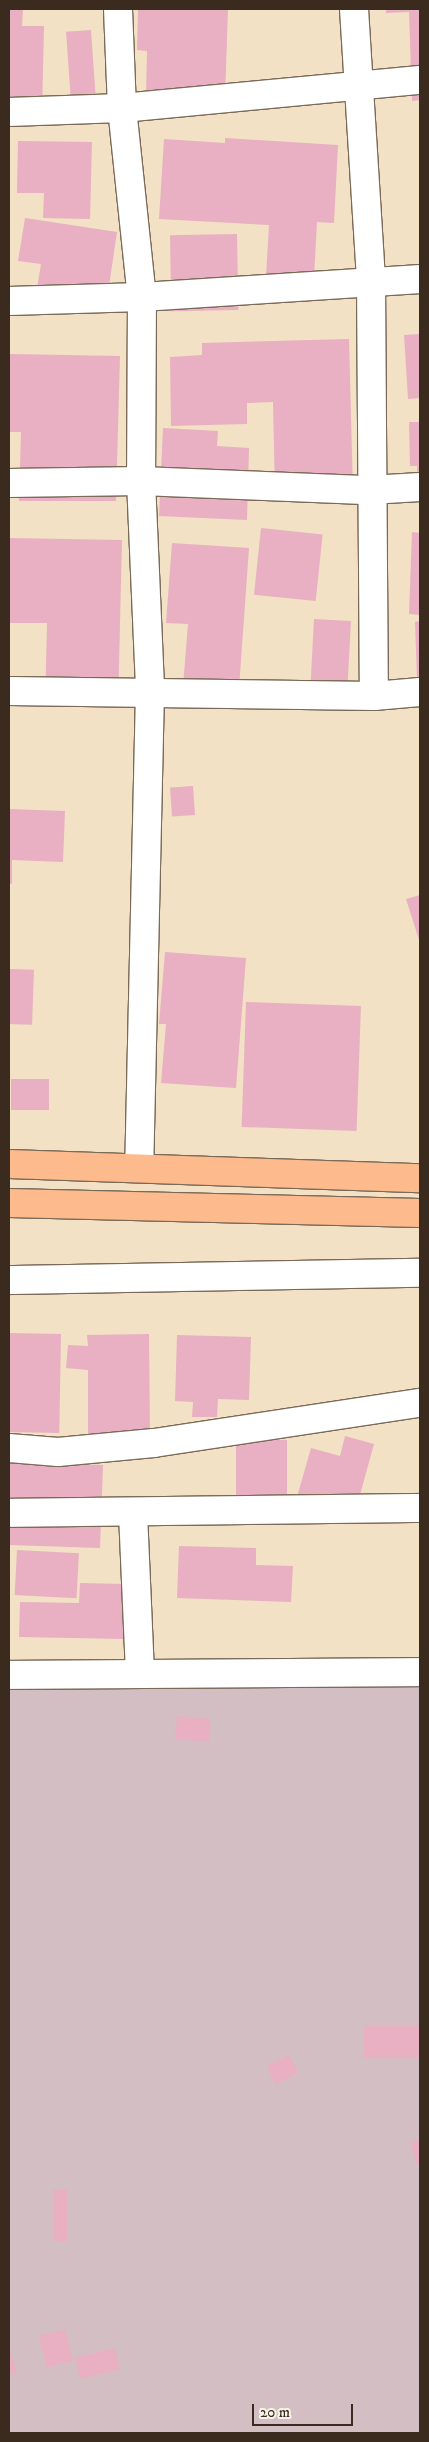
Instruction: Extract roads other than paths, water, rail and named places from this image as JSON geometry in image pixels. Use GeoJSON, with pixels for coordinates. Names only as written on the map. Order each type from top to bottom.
{"type":"FeatureCollection","features":[{"type":"Feature","properties":{"kind":"main road"},"geometry":{"type":"LineString","coordinates":[[9,1164],[139,1166],[420,1178]]}},
{"type":"Feature","properties":{"kind":"main road"},"geometry":{"type":"LineString","coordinates":[[9,1203],[420,1213]]}},
{"type":"Feature","properties":{"kind":"street"},"geometry":{"type":"LineString","coordinates":[[118,9],[122,108],[142,297],[141,481],[150,691],[139,1166]]}},
{"type":"Feature","properties":{"kind":"street"},"geometry":{"type":"LineString","coordinates":[[354,9],[357,84],[371,281],[370,490],[374,696]]}},
{"type":"Feature","properties":{"kind":"street"},"geometry":{"type":"LineString","coordinates":[[9,112],[122,108],[357,84],[420,80]]}},
{"type":"Feature","properties":{"kind":"street"},"geometry":{"type":"LineString","coordinates":[[9,301],[142,297],[420,279]]}},
{"type":"Feature","properties":{"kind":"street"},"geometry":{"type":"LineString","coordinates":[[9,483],[141,481],[370,490],[420,487]]}},
{"type":"Feature","properties":{"kind":"street"},"geometry":{"type":"LineString","coordinates":[[9,691],[150,691],[374,696],[420,692]]}},
{"type":"Feature","properties":{"kind":"street"},"geometry":{"type":"LineString","coordinates":[[9,1280],[420,1273]]}},
{"type":"Feature","properties":{"kind":"street"},"geometry":{"type":"LineString","coordinates":[[9,1448],[58,1452],[154,1443],[420,1403]]}},
{"type":"Feature","properties":{"kind":"street"},"geometry":{"type":"LineString","coordinates":[[9,1512],[133,1513],[420,1508]]}},
{"type":"Feature","properties":{"kind":"street"},"geometry":{"type":"LineString","coordinates":[[133,1513],[140,1674]]}},
{"type":"Feature","properties":{"kind":"street"},"geometry":{"type":"LineString","coordinates":[[9,1675],[420,1672]]}}]}
